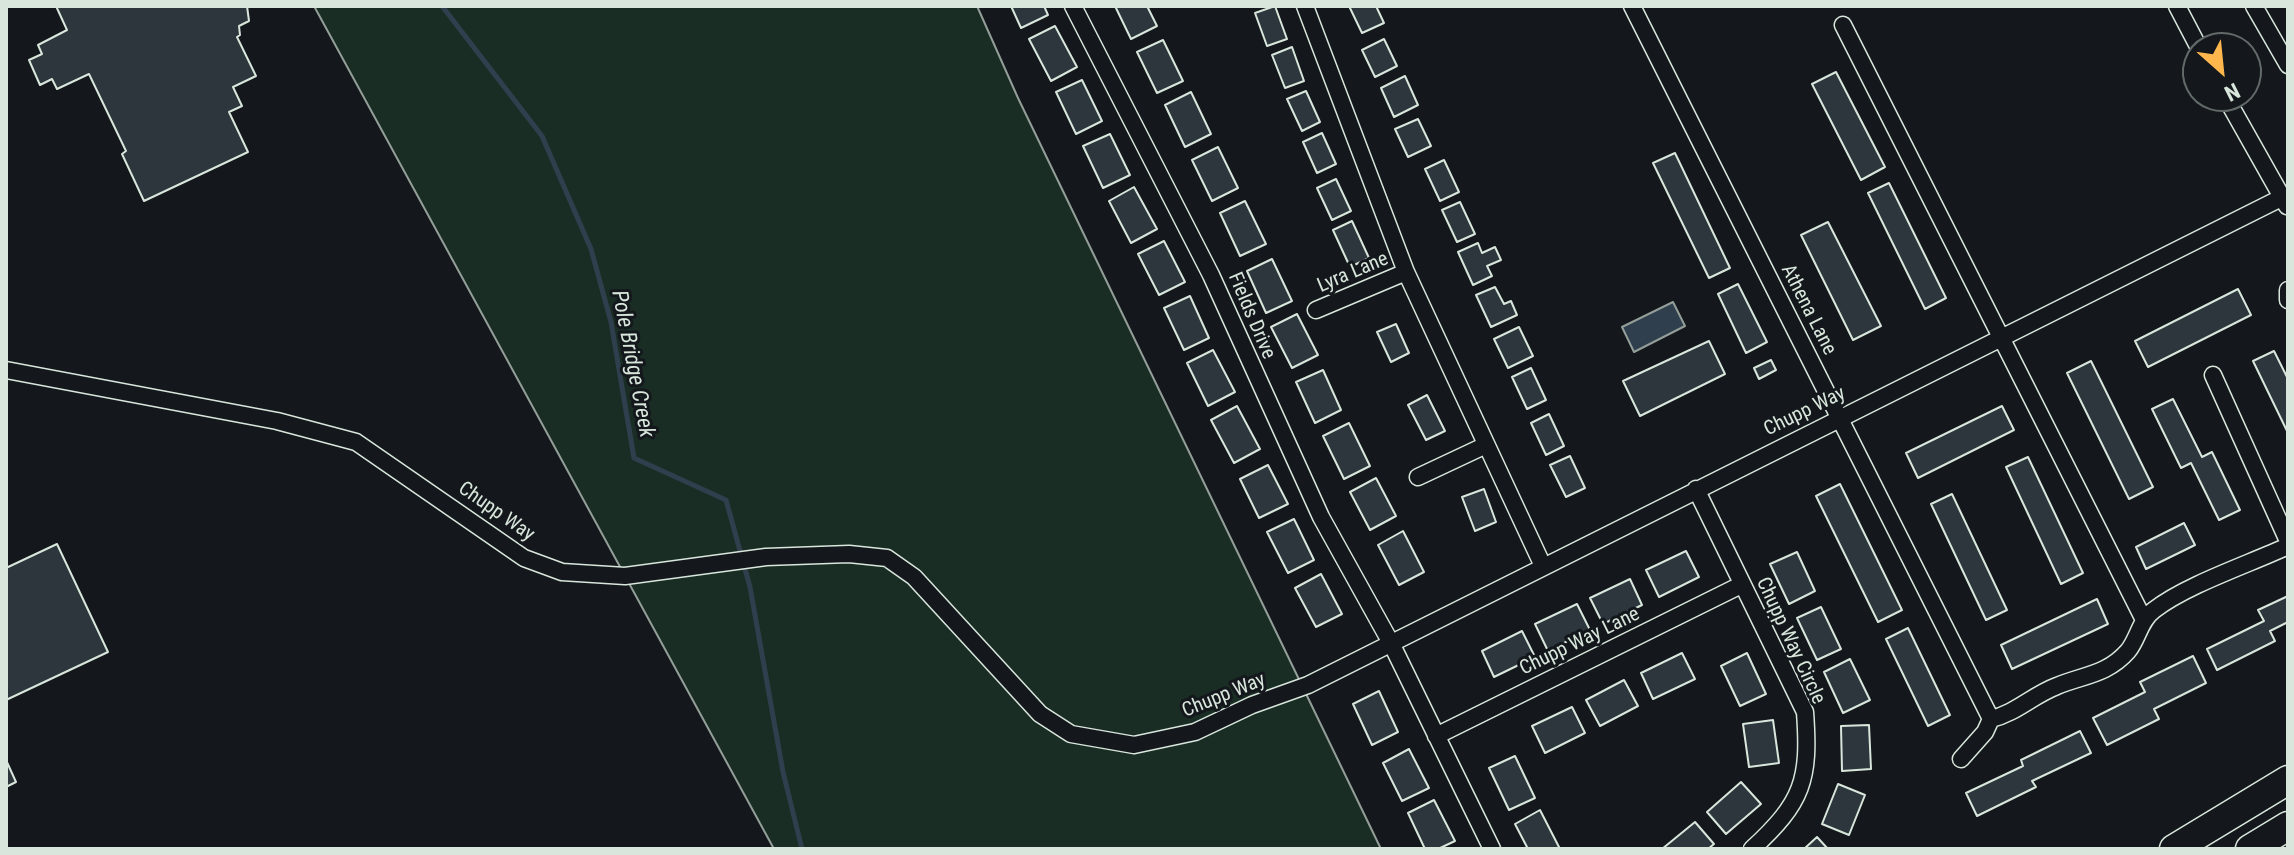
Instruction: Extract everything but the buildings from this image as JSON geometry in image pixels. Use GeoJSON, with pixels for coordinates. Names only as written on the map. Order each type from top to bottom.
{"type":"FeatureCollection","features":[{"type":"Feature","properties":{"kind":"highway"},"geometry":{"type":"LineString","coordinates":[[2174,849],[2288,780]]}},
{"type":"Feature","properties":{"kind":"highway"},"geometry":{"type":"LineString","coordinates":[[2250,849],[2288,826]]}},
{"type":"Feature","properties":{"kind":"street","name":"Fields Drive"},"geometry":{"type":"LineString","coordinates":[[1073,6],[1211,275],[1321,517],[1391,643]]}},
{"type":"Feature","properties":{"kind":"street"},"geometry":{"type":"LineString","coordinates":[[1305,6],[1406,272],[1484,446],[1543,566]]}},
{"type":"Feature","properties":{"kind":"street","name":"Athena Lane"},"geometry":{"type":"LineString","coordinates":[[1632,6],[1991,719]]}},
{"type":"Feature","properties":{"kind":"street"},"geometry":{"type":"LineString","coordinates":[[2177,6],[2191,32]]}},
{"type":"Feature","properties":{"kind":"street"},"geometry":{"type":"LineString","coordinates":[[2254,6],[2288,65]]}},
{"type":"Feature","properties":{"kind":"street"},"geometry":{"type":"LineString","coordinates":[[1843,25],[2144,620]]}},
{"type":"Feature","properties":{"kind":"street"},"geometry":{"type":"LineString","coordinates":[[2234,112],[2286,201]]}},
{"type":"Feature","properties":{"kind":"street","name":"Chupp Way"},"geometry":{"type":"LineString","coordinates":[[37,373],[277,421],[356,442],[524,558],[562,572],[625,576],[766,557],[849,554],[887,558],[914,577],[1040,714],[1071,734],[1134,745],[1195,732],[1252,705],[1308,685],[1840,416],[2286,201]]}},
{"type":"Feature","properties":{"kind":"street","name":"Lyra Lane"},"geometry":{"type":"LineString","coordinates":[[1316,310],[1406,272]]}},
{"type":"Feature","properties":{"kind":"street"},"geometry":{"type":"LineString","coordinates":[[2288,290],[2288,300]]}},
{"type":"Feature","properties":{"kind":"street"},"geometry":{"type":"LineString","coordinates":[[6,358],[37,373]]}},
{"type":"Feature","properties":{"kind":"street"},"geometry":{"type":"LineString","coordinates":[[6,370],[37,373]]}},
{"type":"Feature","properties":{"kind":"street"},"geometry":{"type":"LineString","coordinates":[[1961,759],[1985,732],[1991,719],[2022,707],[2056,686],[2096,675],[2115,663],[2130,649],[2144,620],[2165,602],[2288,544],[2213,375]]}},
{"type":"Feature","properties":{"kind":"street"},"geometry":{"type":"LineString","coordinates":[[1418,477],[1484,446]]}},
{"type":"Feature","properties":{"kind":"street","name":"Chupp Way Circle"},"geometry":{"type":"LineString","coordinates":[[1696,489],[1805,712],[1808,748],[1804,782],[1787,815],[1752,849]]}},
{"type":"Feature","properties":{"kind":"street","name":"Chupp Way Lane"},"geometry":{"type":"LineString","coordinates":[[1436,736],[1741,585]]}},
{"type":"Feature","properties":{"kind":"street"},"geometry":{"type":"LineString","coordinates":[[1391,643],[1492,849]]}},
{"type":"Feature","properties":{"kind":"green space"},"geometry":{"type":"Polygon","coordinates":[[[314,6],[977,6],[1018,98],[1381,849],[774,849],[314,6]]]}},
{"type":"Feature","properties":{"kind":"water"},"geometry":{"type":"Polygon","coordinates":[[[1673,302],[1685,326],[1634,352],[1622,327],[1673,302]]]}},
{"type":"Feature","properties":{"kind":"waterway","name":"Pole Bridge Creek"},"geometry":{"type":"LineString","coordinates":[[442,6],[542,136],[591,249],[611,322],[634,458],[726,500],[750,587],[783,772],[802,849]]}}]}
